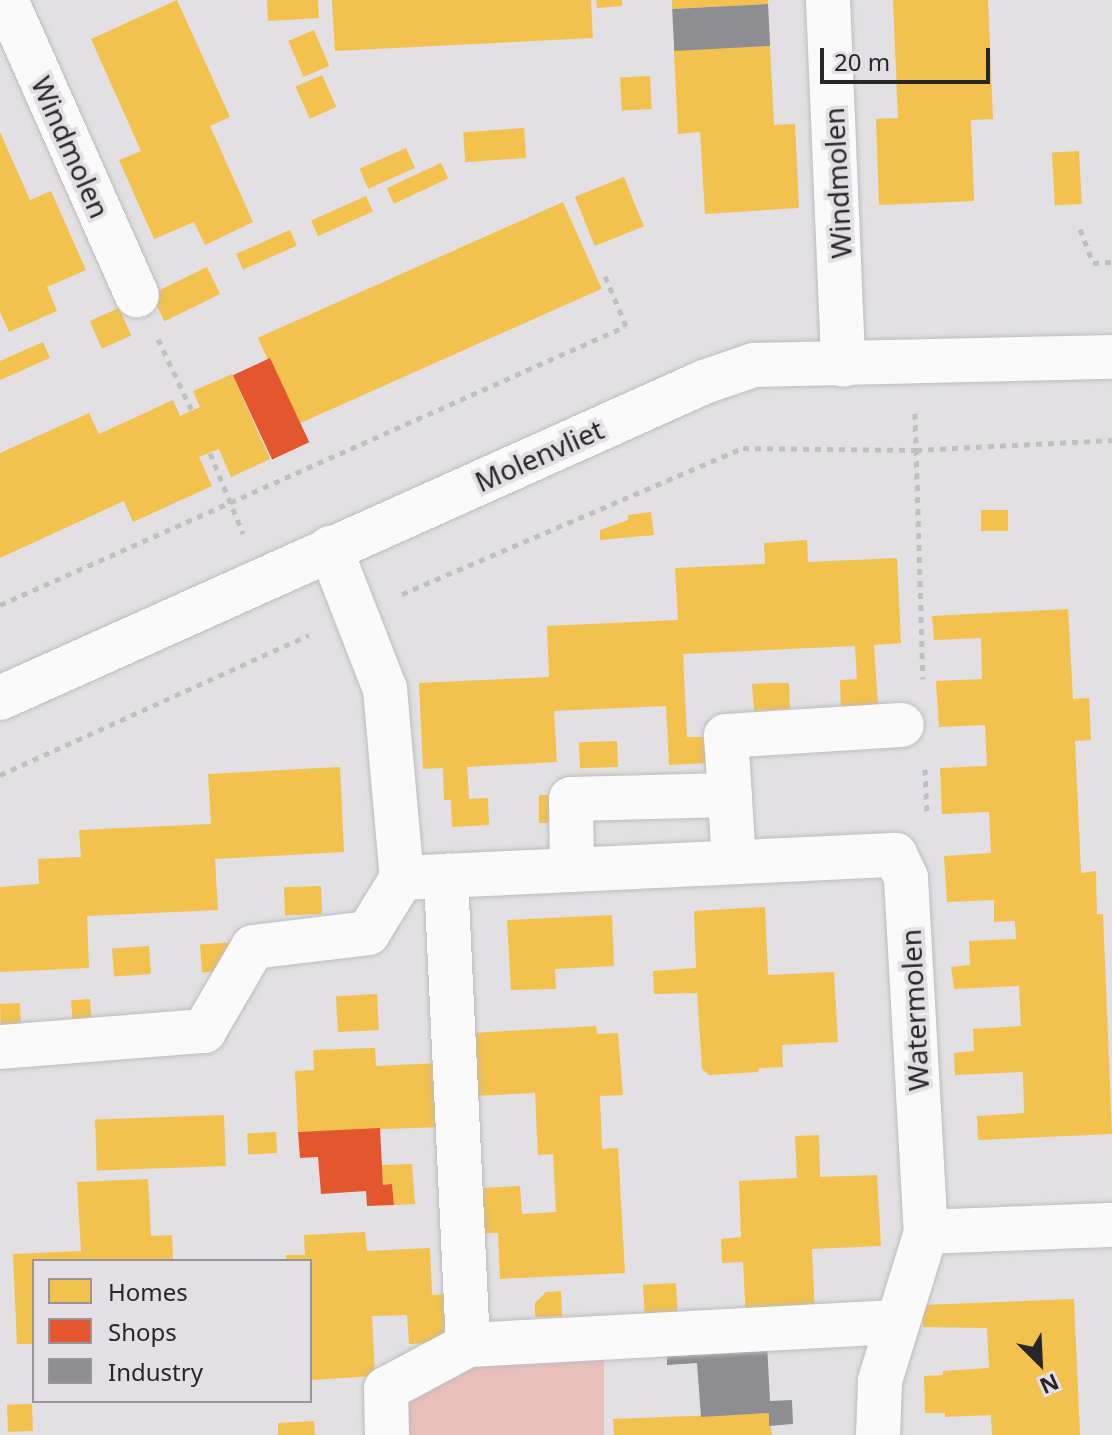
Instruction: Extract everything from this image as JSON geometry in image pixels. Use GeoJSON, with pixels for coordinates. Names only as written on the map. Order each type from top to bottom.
{"type":"FeatureCollection","features":[{"type":"Feature","properties":{"kind":"street","name":"Windmolen"},"geometry":{"type":"LineString","coordinates":[[6,0],[137,295]]}},
{"type":"Feature","properties":{"kind":"street","name":"Windmolen"},"geometry":{"type":"LineString","coordinates":[[828,0],[843,365]]}},
{"type":"Feature","properties":{"kind":"street","name":"Molenvliet"},"geometry":{"type":"LineString","coordinates":[[0,698],[704,382],[754,365],[1112,357]]}},
{"type":"Feature","properties":{"kind":"street"},"geometry":{"type":"LineString","coordinates":[[0,1047],[204,1031],[253,947],[368,933],[402,878],[385,689],[330,548]]}},
{"type":"Feature","properties":{"kind":"street"},"geometry":{"type":"LineString","coordinates":[[734,862],[726,736],[913,709]]}},
{"type":"Feature","properties":{"kind":"street"},"geometry":{"type":"LineString","coordinates":[[572,870],[571,799],[730,795]]}},
{"type":"Feature","properties":{"kind":"street"},"geometry":{"type":"LineString","coordinates":[[402,878],[895,855]]}},
{"type":"Feature","properties":{"kind":"street","name":"Watermolen"},"geometry":{"type":"LineString","coordinates":[[878,1435],[880,1381],[895,1322],[926,1232],[906,878],[895,855]]}},
{"type":"Feature","properties":{"kind":"street"},"geometry":{"type":"LineString","coordinates":[[446,876],[468,1345]]}},
{"type":"Feature","properties":{"kind":"street"},"geometry":{"type":"LineString","coordinates":[[926,1232],[1112,1225]]}},
{"type":"Feature","properties":{"kind":"street"},"geometry":{"type":"LineString","coordinates":[[387,1435],[386,1389],[468,1345],[895,1322]]}},
{"type":"Feature","properties":{"kind":"path"},"geometry":{"type":"LineString","coordinates":[[1080,229],[1093,263],[1112,262]]}},
{"type":"Feature","properties":{"kind":"path"},"geometry":{"type":"LineString","coordinates":[[0,605],[626,326],[603,271]]}},
{"type":"Feature","properties":{"kind":"path"},"geometry":{"type":"LineString","coordinates":[[137,295],[192,411]]}},
{"type":"Feature","properties":{"kind":"path"},"geometry":{"type":"LineString","coordinates":[[907,363],[909,414],[915,413],[916,450],[913,709]]}},
{"type":"Feature","properties":{"kind":"path"},"geometry":{"type":"LineString","coordinates":[[0,775],[358,614],[743,448],[916,450],[1112,440]]}},
{"type":"Feature","properties":{"kind":"path"},"geometry":{"type":"LineString","coordinates":[[210,453],[263,581]]}},
{"type":"Feature","properties":{"kind":"path"},"geometry":{"type":"LineString","coordinates":[[895,855],[928,839],[925,767]]}},
{"type":"Feature","properties":{"kind":"shaded area"},"geometry":{"type":"Polygon","coordinates":[[[604,1335],[604,1435],[403,1435],[401,1353],[604,1335]]]}},
{"type":"Feature","properties":{"kind":"building: Homes"},"geometry":{"type":"Polygon","coordinates":[[[177,0],[230,117],[210,126],[253,222],[205,245],[194,222],[154,239],[119,160],[141,151],[91,39],[177,0]]]}},
{"type":"Feature","properties":{"kind":"building: Homes"},"geometry":{"type":"Polygon","coordinates":[[[267,0],[318,0],[319,18],[268,21],[267,0]]]}},
{"type":"Feature","properties":{"kind":"building: Homes"},"geometry":{"type":"Polygon","coordinates":[[[332,0],[591,0],[593,38],[335,51],[332,0]]]}},
{"type":"Feature","properties":{"kind":"building: Homes"},"geometry":{"type":"Polygon","coordinates":[[[596,0],[622,0],[622,6],[597,8],[596,0]]]}},
{"type":"Feature","properties":{"kind":"building: Homes"},"geometry":{"type":"Polygon","coordinates":[[[672,0],[768,0],[768,4],[672,9],[672,0]]]}},
{"type":"Feature","properties":{"kind":"building: Homes"},"geometry":{"type":"Polygon","coordinates":[[[893,0],[988,0],[993,119],[971,120],[974,201],[879,205],[876,119],[898,118],[893,0]]]}},
{"type":"Feature","properties":{"kind":"building: Homes"},"geometry":{"type":"Polygon","coordinates":[[[314,30],[329,66],[303,77],[288,41],[314,30]]]}},
{"type":"Feature","properties":{"kind":"building: Homes"},"geometry":{"type":"Polygon","coordinates":[[[770,46],[774,125],[795,124],[799,208],[705,214],[700,132],[678,134],[674,50],[770,46]]]}},
{"type":"Feature","properties":{"kind":"building: Homes"},"geometry":{"type":"Polygon","coordinates":[[[322,75],[336,107],[310,119],[296,87],[322,75]]]}},
{"type":"Feature","properties":{"kind":"building: Homes"},"geometry":{"type":"Polygon","coordinates":[[[650,76],[652,109],[622,111],[620,78],[650,76]]]}},
{"type":"Feature","properties":{"kind":"building: Homes"},"geometry":{"type":"Polygon","coordinates":[[[524,128],[526,158],[465,162],[463,132],[524,128]]]}},
{"type":"Feature","properties":{"kind":"building: Homes"},"geometry":{"type":"Polygon","coordinates":[[[0,132],[30,200],[51,191],[86,270],[47,287],[57,311],[9,332],[0,312],[0,132]]]}},
{"type":"Feature","properties":{"kind":"building: Homes"},"geometry":{"type":"Polygon","coordinates":[[[406,148],[415,168],[368,189],[359,169],[406,148]]]}},
{"type":"Feature","properties":{"kind":"building: Homes"},"geometry":{"type":"Polygon","coordinates":[[[1079,151],[1082,204],[1055,205],[1052,152],[1079,151]]]}},
{"type":"Feature","properties":{"kind":"building: Homes"},"geometry":{"type":"Polygon","coordinates":[[[441,163],[448,178],[394,204],[387,188],[441,163]]]}},
{"type":"Feature","properties":{"kind":"building: Homes"},"geometry":{"type":"Polygon","coordinates":[[[624,177],[644,226],[595,246],[575,197],[624,177]]]}},
{"type":"Feature","properties":{"kind":"building: Homes"},"geometry":{"type":"Polygon","coordinates":[[[366,196],[373,212],[318,236],[311,220],[366,196]]]}},
{"type":"Feature","properties":{"kind":"building: Homes"},"geometry":{"type":"Polygon","coordinates":[[[563,202],[602,289],[297,425],[258,338],[563,202]]]}},
{"type":"Feature","properties":{"kind":"building: Homes"},"geometry":{"type":"Polygon","coordinates":[[[290,230],[297,246],[243,270],[236,254],[290,230]]]}},
{"type":"Feature","properties":{"kind":"building: Homes"},"geometry":{"type":"Polygon","coordinates":[[[207,267],[220,294],[164,321],[151,294],[207,267]]]}},
{"type":"Feature","properties":{"kind":"building: Homes"},"geometry":{"type":"Polygon","coordinates":[[[119,308],[131,335],[102,348],[90,321],[119,308]]]}},
{"type":"Feature","properties":{"kind":"building: Homes"},"geometry":{"type":"Polygon","coordinates":[[[43,342],[50,358],[0,380],[0,361],[43,342]]]}},
{"type":"Feature","properties":{"kind":"building: Homes"},"geometry":{"type":"Polygon","coordinates":[[[232,374],[270,459],[231,477],[219,449],[199,457],[212,486],[133,522],[124,501],[0,558],[0,453],[89,413],[99,434],[173,400],[180,416],[200,407],[193,391],[232,374]]]}},
{"type":"Feature","properties":{"kind":"building: Homes"},"geometry":{"type":"Polygon","coordinates":[[[981,510],[1008,510],[1008,531],[981,531],[981,510]]]}},
{"type":"Feature","properties":{"kind":"building: Homes"},"geometry":{"type":"Polygon","coordinates":[[[651,512],[654,535],[600,540],[600,530],[628,520],[628,515],[651,512]]]}},
{"type":"Feature","properties":{"kind":"building: Homes"},"geometry":{"type":"Polygon","coordinates":[[[807,540],[808,562],[897,558],[901,643],[874,645],[878,705],[841,707],[840,680],[857,679],[855,646],[683,654],[687,737],[704,737],[706,763],[669,765],[666,706],[554,711],[557,762],[467,767],[469,799],[488,798],[489,825],[452,827],[451,800],[444,800],[443,768],[423,769],[419,683],[549,677],[547,626],[678,620],[675,568],[765,564],[764,543],[807,540]]]}},
{"type":"Feature","properties":{"kind":"building: Homes"},"geometry":{"type":"Polygon","coordinates":[[[1068,609],[1073,699],[1089,698],[1091,740],[1075,741],[1081,873],[1096,871],[1097,914],[1103,914],[1112,1134],[978,1140],[977,1116],[1024,1113],[1023,1072],[955,1075],[954,1053],[974,1051],[973,1029],[1021,1026],[1019,986],[954,989],[951,967],[970,965],[969,941],[1016,939],[1015,921],[994,922],[994,900],[947,902],[944,856],[991,853],[989,812],[942,814],[940,768],[987,766],[985,725],[939,727],[936,681],[982,679],[981,638],[934,640],[932,616],[1068,609]]]}},
{"type":"Feature","properties":{"kind":"building: Homes"},"geometry":{"type":"Polygon","coordinates":[[[789,683],[790,709],[754,711],[752,684],[789,683]]]}},
{"type":"Feature","properties":{"kind":"building: Homes"},"geometry":{"type":"Polygon","coordinates":[[[617,741],[618,767],[580,768],[579,742],[617,741]]]}},
{"type":"Feature","properties":{"kind":"building: Homes"},"geometry":{"type":"Polygon","coordinates":[[[340,767],[344,852],[215,859],[218,910],[87,916],[89,968],[0,972],[0,887],[39,884],[38,859],[81,857],[79,830],[211,824],[208,774],[340,767]]]}},
{"type":"Feature","properties":{"kind":"building: Homes"},"geometry":{"type":"Polygon","coordinates":[[[539,795],[558,795],[558,823],[539,823],[539,795]]]}},
{"type":"Feature","properties":{"kind":"building: Homes"},"geometry":{"type":"Polygon","coordinates":[[[321,886],[322,914],[285,915],[284,887],[321,886]]]}},
{"type":"Feature","properties":{"kind":"building: Homes"},"geometry":{"type":"Polygon","coordinates":[[[765,907],[768,975],[834,972],[838,1042],[782,1045],[783,1067],[709,1075],[702,1069],[697,993],[654,994],[653,971],[696,968],[694,911],[765,907]]]}},
{"type":"Feature","properties":{"kind":"building: Homes"},"geometry":{"type":"Polygon","coordinates":[[[612,915],[614,966],[555,969],[556,989],[511,990],[507,920],[612,915]]]}},
{"type":"Feature","properties":{"kind":"building: Homes"},"geometry":{"type":"Polygon","coordinates":[[[236,942],[238,970],[202,972],[200,945],[236,942]]]}},
{"type":"Feature","properties":{"kind":"building: Homes"},"geometry":{"type":"Polygon","coordinates":[[[149,946],[151,974],[114,977],[112,949],[149,946]]]}},
{"type":"Feature","properties":{"kind":"building: Homes"},"geometry":{"type":"Polygon","coordinates":[[[377,994],[379,1030],[338,1032],[336,996],[377,994]]]}},
{"type":"Feature","properties":{"kind":"building: Homes"},"geometry":{"type":"Polygon","coordinates":[[[90,999],[92,1027],[73,1028],[71,1000],[90,999]]]}},
{"type":"Feature","properties":{"kind":"building: Homes"},"geometry":{"type":"Polygon","coordinates":[[[20,1003],[21,1031],[1,1032],[0,1004],[20,1003]]]}},
{"type":"Feature","properties":{"kind":"building: Homes"},"geometry":{"type":"Polygon","coordinates":[[[596,1026],[597,1034],[618,1033],[623,1095],[600,1096],[602,1149],[618,1148],[625,1273],[500,1279],[498,1233],[484,1233],[482,1188],[520,1186],[522,1214],[556,1212],[553,1154],[538,1155],[535,1093],[474,1096],[471,1033],[596,1026]]]}},
{"type":"Feature","properties":{"kind":"building: Homes"},"geometry":{"type":"Polygon","coordinates":[[[375,1048],[376,1066],[439,1063],[443,1127],[298,1132],[295,1071],[314,1070],[313,1050],[375,1048]]]}},
{"type":"Feature","properties":{"kind":"building: Homes"},"geometry":{"type":"Polygon","coordinates":[[[224,1115],[226,1166],[97,1170],[95,1120],[224,1115]]]}},
{"type":"Feature","properties":{"kind":"building: Homes"},"geometry":{"type":"Polygon","coordinates":[[[276,1132],[277,1153],[248,1154],[247,1134],[276,1132]]]}},
{"type":"Feature","properties":{"kind":"building: Homes"},"geometry":{"type":"Polygon","coordinates":[[[819,1135],[820,1177],[877,1175],[881,1246],[812,1249],[815,1316],[746,1319],[743,1262],[722,1263],[721,1239],[741,1237],[739,1181],[797,1178],[795,1136],[819,1135]]]}},
{"type":"Feature","properties":{"kind":"building: Homes"},"geometry":{"type":"Polygon","coordinates":[[[412,1164],[415,1204],[394,1205],[392,1184],[383,1185],[382,1165],[412,1164]]]}},
{"type":"Feature","properties":{"kind":"building: Homes"},"geometry":{"type":"Polygon","coordinates":[[[148,1179],[151,1236],[172,1235],[173,1259],[32,1259],[32,1344],[17,1344],[13,1254],[81,1251],[77,1182],[148,1179]]]}},
{"type":"Feature","properties":{"kind":"building: Homes"},"geometry":{"type":"Polygon","coordinates":[[[365,1232],[367,1251],[430,1248],[432,1295],[445,1294],[448,1342],[409,1344],[407,1315],[372,1316],[375,1376],[312,1380],[312,1259],[286,1259],[286,1255],[305,1255],[304,1235],[365,1232]]]}},
{"type":"Feature","properties":{"kind":"building: Homes"},"geometry":{"type":"Polygon","coordinates":[[[676,1283],[678,1317],[645,1319],[643,1285],[676,1283]]]}},
{"type":"Feature","properties":{"kind":"building: Homes"},"geometry":{"type":"Polygon","coordinates":[[[561,1291],[562,1316],[535,1317],[535,1303],[546,1292],[561,1291]]]}},
{"type":"Feature","properties":{"kind":"building: Homes"},"geometry":{"type":"Polygon","coordinates":[[[1074,1299],[1080,1435],[992,1435],[991,1415],[945,1417],[945,1413],[925,1413],[924,1376],[943,1375],[943,1371],[989,1368],[987,1328],[923,1327],[922,1305],[1074,1299]]]}},
{"type":"Feature","properties":{"kind":"building: Homes"},"geometry":{"type":"Polygon","coordinates":[[[32,1404],[33,1431],[8,1432],[7,1405],[32,1404]]]}},
{"type":"Feature","properties":{"kind":"building: Homes"},"geometry":{"type":"Polygon","coordinates":[[[769,1413],[772,1435],[614,1435],[613,1419],[769,1413]]]}},
{"type":"Feature","properties":{"kind":"building: Homes"},"geometry":{"type":"Polygon","coordinates":[[[314,1421],[315,1435],[278,1435],[278,1423],[314,1421]]]}},
{"type":"Feature","properties":{"kind":"building: Shops"},"geometry":{"type":"Polygon","coordinates":[[[270,358],[309,442],[272,460],[233,375],[270,358]]]}},
{"type":"Feature","properties":{"kind":"building: Shops"},"geometry":{"type":"Polygon","coordinates":[[[380,1128],[383,1185],[392,1184],[394,1205],[367,1206],[366,1191],[321,1194],[318,1157],[300,1158],[298,1132],[380,1128]]]}},
{"type":"Feature","properties":{"kind":"building: Industry"},"geometry":{"type":"Polygon","coordinates":[[[768,4],[770,46],[674,51],[672,9],[768,4]]]}},
{"type":"Feature","properties":{"kind":"building: Industry"},"geometry":{"type":"Polygon","coordinates":[[[767,1344],[770,1401],[792,1400],[793,1424],[769,1426],[769,1413],[701,1417],[697,1363],[667,1365],[667,1349],[767,1344]]]}}]}
